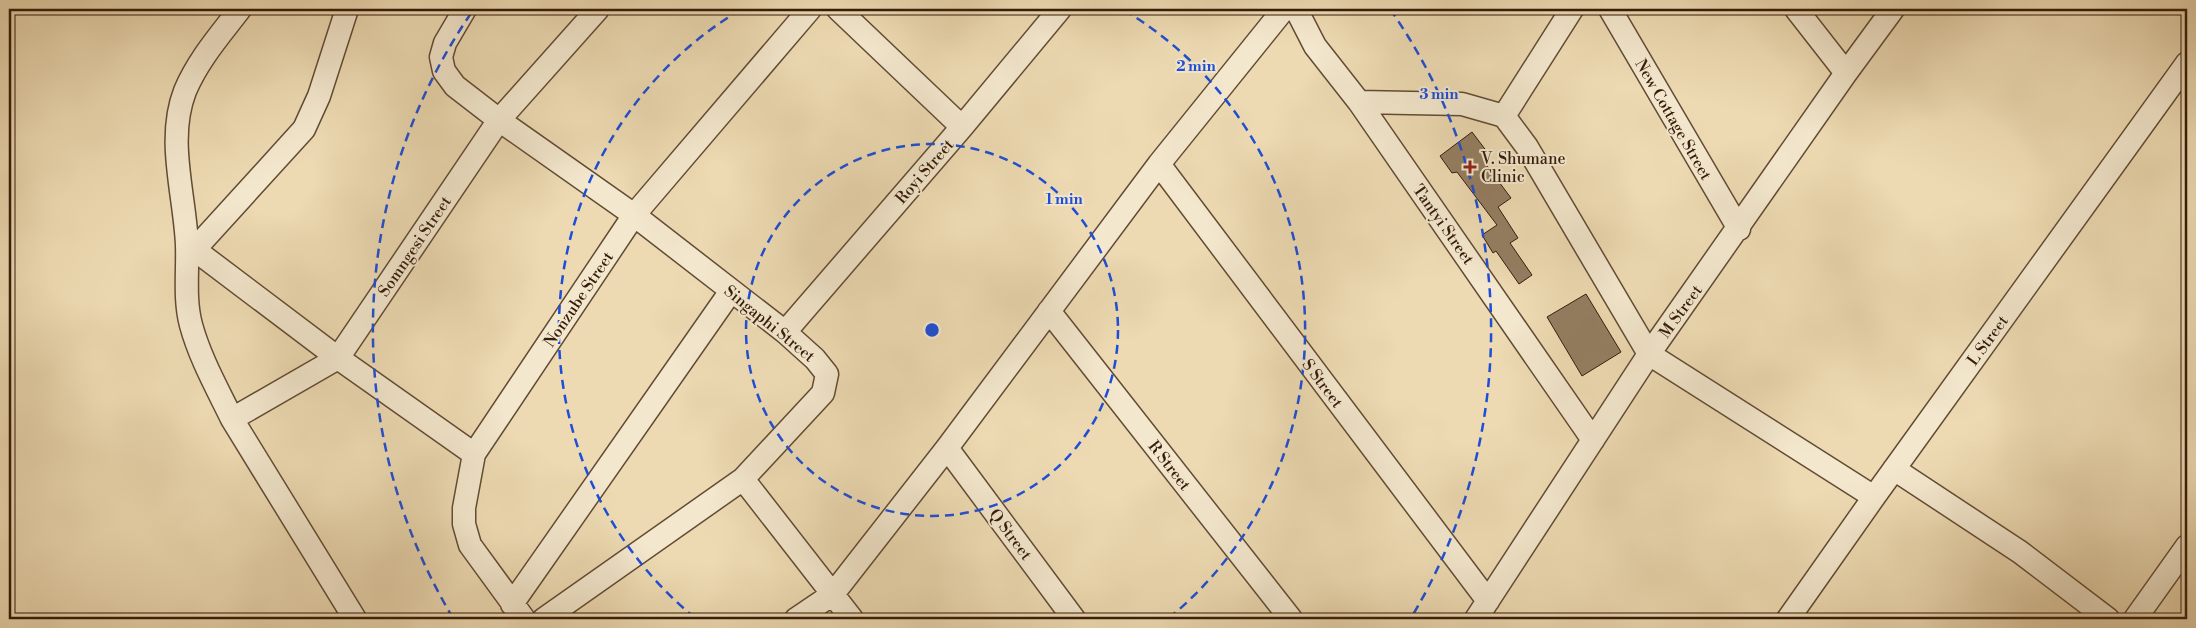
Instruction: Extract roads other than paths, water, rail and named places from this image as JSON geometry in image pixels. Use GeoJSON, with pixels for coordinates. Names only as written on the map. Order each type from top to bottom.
{"type":"FeatureCollection","features":[{"type":"Feature","properties":{"kind":"street"},"geometry":{"type":"LineString","coordinates":[[240,9],[196,68],[185,92],[178,119],[176,139],[191,247],[187,292],[191,324],[202,356],[232,419],[355,619]]}},
{"type":"Feature","properties":{"kind":"street"},"geometry":{"type":"LineString","coordinates":[[191,247],[304,129],[319,96],[347,9]]}},
{"type":"Feature","properties":{"kind":"street","name":"Singaphi Street"},"geometry":{"type":"LineString","coordinates":[[465,9],[445,43],[441,57],[444,71],[455,86],[499,120],[634,215],[785,332],[825,369],[827,382],[823,394],[743,479],[544,619]]}},
{"type":"Feature","properties":{"kind":"street","name":"Somngesi Street"},"geometry":{"type":"LineString","coordinates":[[338,358],[499,120],[598,9]]}},
{"type":"Feature","properties":{"kind":"street","name":"Nonzube Street"},"geometry":{"type":"LineString","coordinates":[[518,612],[470,545],[464,524],[464,508],[474,454],[634,215],[810,9]]}},
{"type":"Feature","properties":{"kind":"street"},"geometry":{"type":"LineString","coordinates":[[838,9],[962,128]]}},
{"type":"Feature","properties":{"kind":"street","name":"Royi Street"},"geometry":{"type":"LineString","coordinates":[[785,332],[962,128],[1060,9]]}},
{"type":"Feature","properties":{"kind":"street"},"geometry":{"type":"LineString","coordinates":[[796,619],[833,594],[947,448],[1159,164],[1284,9]]}},
{"type":"Feature","properties":{"kind":"street","name":"Tantyi Street"},"geometry":{"type":"LineString","coordinates":[[1296,9],[1315,46],[1359,102],[1594,440]]}},
{"type":"Feature","properties":{"kind":"street"},"geometry":{"type":"LineString","coordinates":[[1504,116],[1572,9]]}},
{"type":"Feature","properties":{"kind":"street","name":"New Cottage Street"},"geometry":{"type":"LineString","coordinates":[[1610,9],[1738,229]]}},
{"type":"Feature","properties":{"kind":"street"},"geometry":{"type":"LineString","coordinates":[[1796,9],[1846,73]]}},
{"type":"Feature","properties":{"kind":"street","name":"M Street"},"geometry":{"type":"LineString","coordinates":[[1482,610],[1649,354],[1893,9]]}},
{"type":"Feature","properties":{"kind":"street","name":"L Street"},"geometry":{"type":"LineString","coordinates":[[1788,619],[2187,63]]}},
{"type":"Feature","properties":{"kind":"street"},"geometry":{"type":"LineString","coordinates":[[1359,102],[1462,104],[1504,116],[1527,147],[1649,354],[1874,497]]}},
{"type":"Feature","properties":{"kind":"street","name":"S Street"},"geometry":{"type":"LineString","coordinates":[[1159,164],[1482,610]]}},
{"type":"Feature","properties":{"kind":"street"},"geometry":{"type":"LineString","coordinates":[[191,247],[338,358],[474,454]]}},
{"type":"Feature","properties":{"kind":"street"},"geometry":{"type":"LineString","coordinates":[[518,612],[731,291]]}},
{"type":"Feature","properties":{"kind":"street","name":"R Street"},"geometry":{"type":"LineString","coordinates":[[1050,311],[1291,619]]}},
{"type":"Feature","properties":{"kind":"street"},"geometry":{"type":"LineString","coordinates":[[232,419],[338,358]]}},
{"type":"Feature","properties":{"kind":"street","name":"Q Street"},"geometry":{"type":"LineString","coordinates":[[947,448],[1074,619]]}},
{"type":"Feature","properties":{"kind":"street"},"geometry":{"type":"LineString","coordinates":[[1894,469],[2020,552],[2108,619]]}},
{"type":"Feature","properties":{"kind":"street"},"geometry":{"type":"LineString","coordinates":[[743,479],[852,619]]}},
{"type":"Feature","properties":{"kind":"street"},"geometry":{"type":"LineString","coordinates":[[2136,619],[2187,546]]}},
{"type":"Feature","properties":{"kind":"place","name":"V. Shumane Clinic"},"geometry":{"type":"Point","coordinates":[1470,167]}}]}
